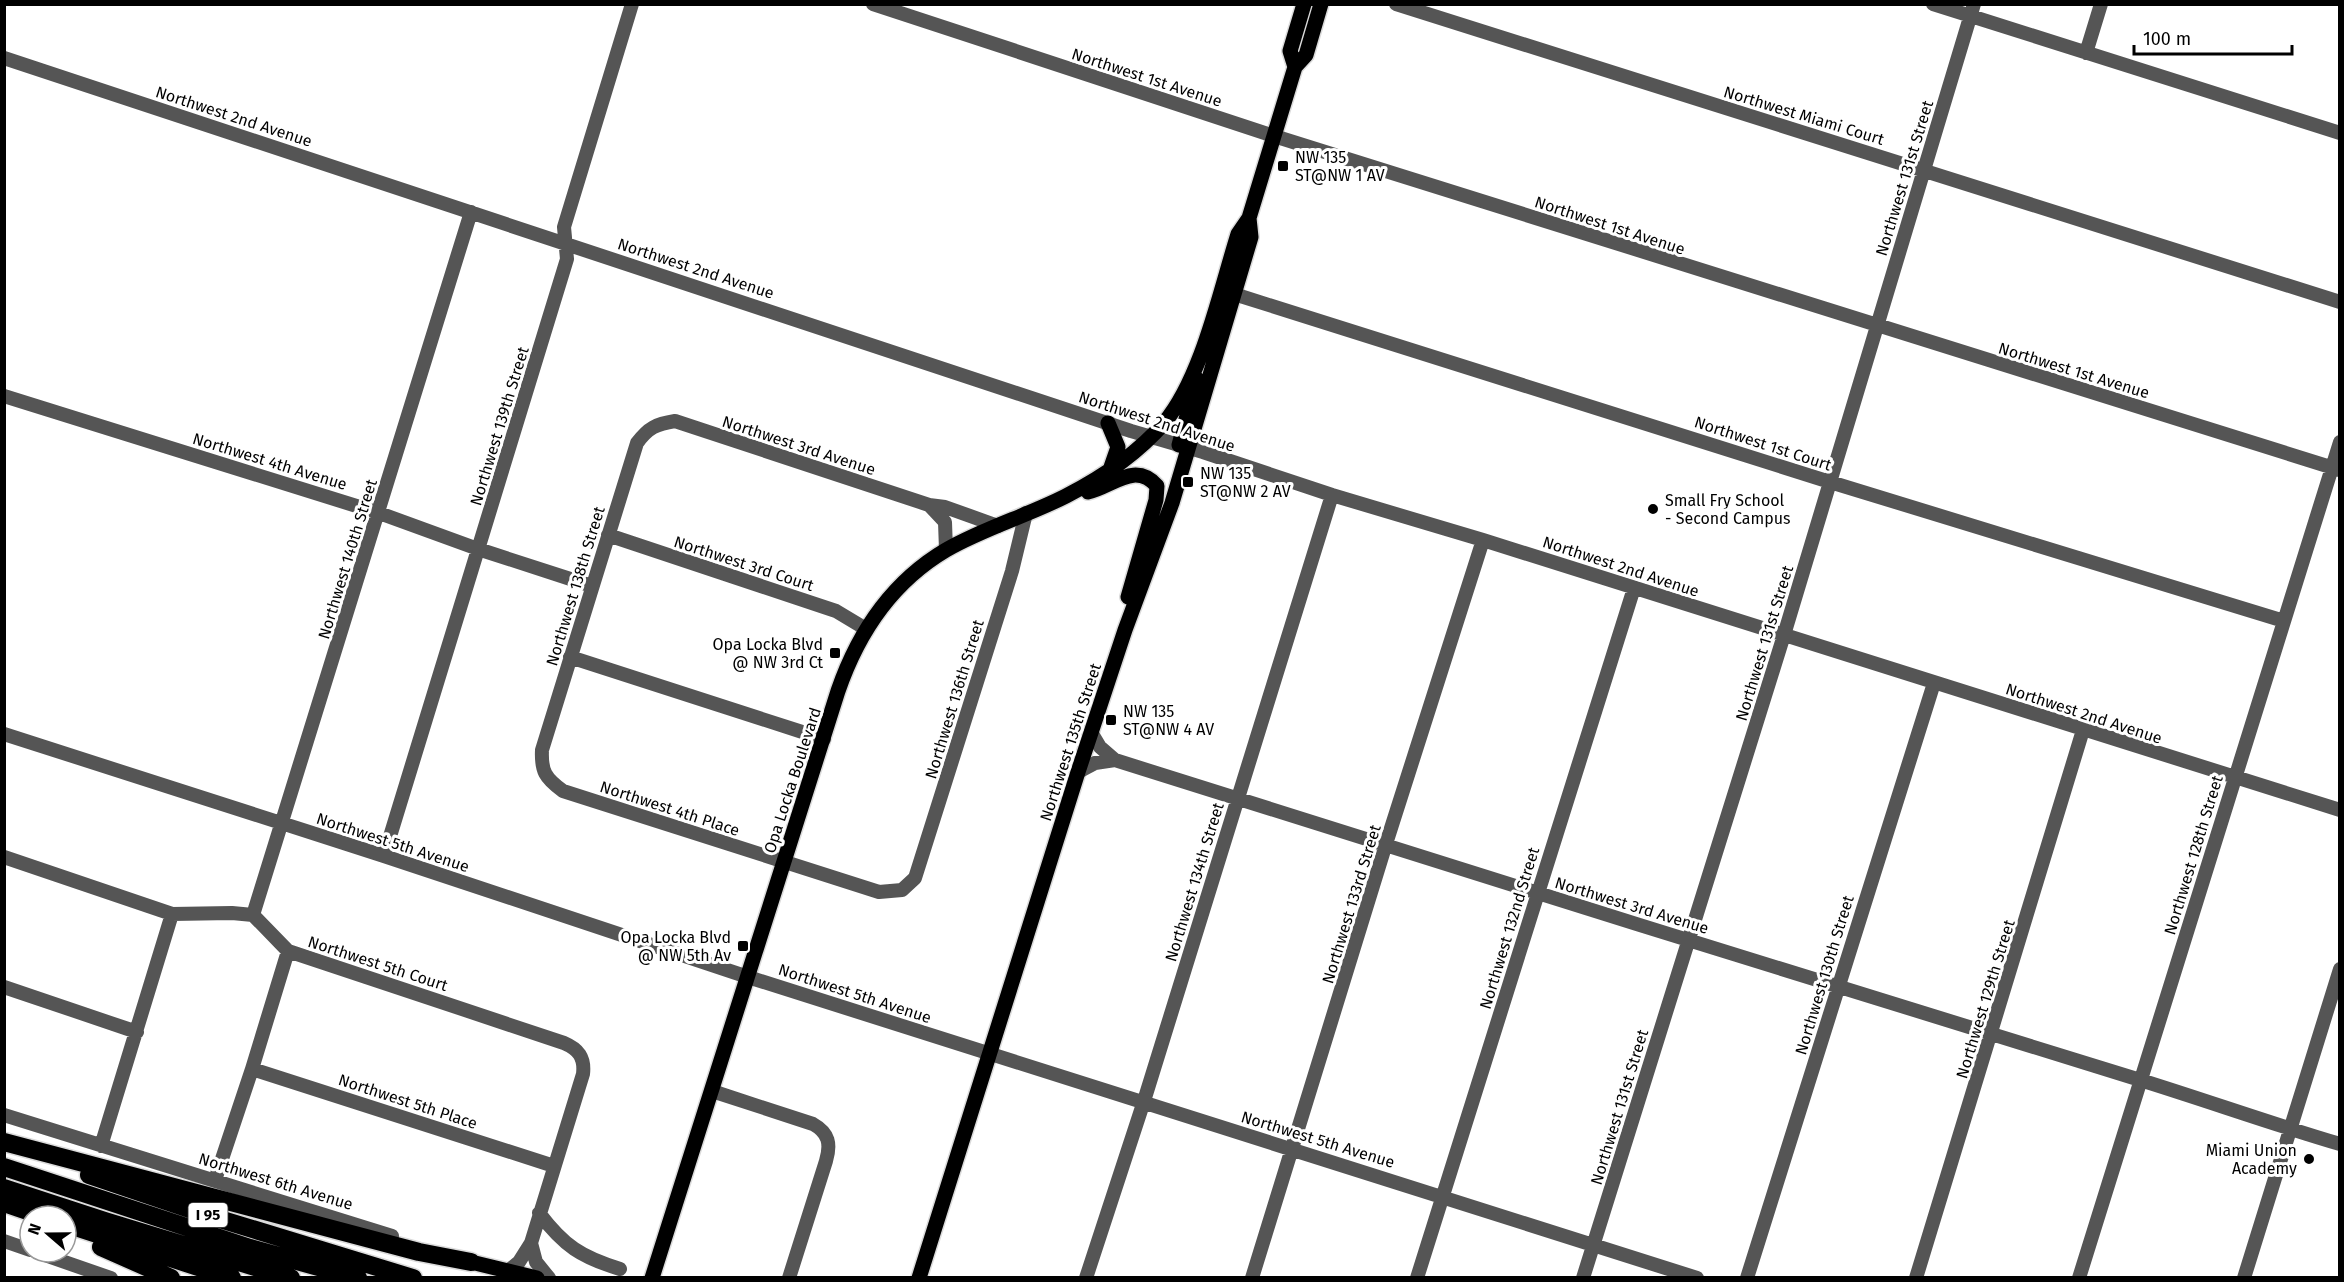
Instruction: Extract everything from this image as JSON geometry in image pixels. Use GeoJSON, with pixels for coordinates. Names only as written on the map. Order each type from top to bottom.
{"type":"FeatureCollection","features":[{"type":"Feature","properties":{"kind":"highway"},"geometry":{"type":"LineString","coordinates":[[4,1144],[418,1252],[471,1262]]}},
{"type":"Feature","properties":{"kind":"highway","name":"I 95"},"geometry":{"type":"LineString","coordinates":[[4,1144],[213,1217],[413,1278]]}},
{"type":"Feature","properties":{"kind":"highway"},"geometry":{"type":"LineString","coordinates":[[4,1167],[250,1248],[358,1278]]}},
{"type":"Feature","properties":{"kind":"highway"},"geometry":{"type":"LineString","coordinates":[[4,1188],[291,1278]]}},
{"type":"Feature","properties":{"kind":"highway"},"geometry":{"type":"LineString","coordinates":[[4,1205],[18,1211]]}},
{"type":"Feature","properties":{"kind":"highway"},"geometry":{"type":"LineString","coordinates":[[78,1228],[232,1278]]}},
{"type":"Feature","properties":{"kind":"highway"},"geometry":{"type":"LineString","coordinates":[[78,1238],[171,1278]]}},
{"type":"Feature","properties":{"kind":"main road","name":"Northwest 135th Street"},"geometry":{"type":"LineString","coordinates":[[1295,67],[1290,51],[1304,4]]}},
{"type":"Feature","properties":{"kind":"main road","name":"Northwest 135th Street"},"geometry":{"type":"LineString","coordinates":[[1151,437],[1174,409],[1198,361],[1238,234],[1249,218],[1295,67],[1306,55],[1321,4]]}},
{"type":"Feature","properties":{"kind":"main road","name":"Northwest 135th Street"},"geometry":{"type":"LineString","coordinates":[[919,1278],[1091,732],[1125,630],[1172,502],[1184,446],[1251,237],[1249,218]]}},
{"type":"Feature","properties":{"kind":"main road"},"geometry":{"type":"LineString","coordinates":[[1184,446],[1197,384],[1198,361]]}},
{"type":"Feature","properties":{"kind":"main road"},"geometry":{"type":"LineString","coordinates":[[1108,423],[1118,447],[1117,456],[1110,471]]}},
{"type":"Feature","properties":{"kind":"main road","name":"Opa Locka Boulevard"},"geometry":{"type":"LineString","coordinates":[[652,1278],[846,670],[866,629],[901,585],[946,550],[1065,497],[1110,471],[1151,437]]}},
{"type":"Feature","properties":{"kind":"main road"},"geometry":{"type":"LineString","coordinates":[[1065,497],[1095,490],[1133,474],[1145,476],[1156,486],[1156,500],[1128,594],[1125,630]]}},
{"type":"Feature","properties":{"kind":"main road","name":"Northwest 6th Avenue"},"geometry":{"type":"LineString","coordinates":[[471,1262],[537,1278]]}},
{"type":"Feature","properties":{"kind":"street","name":"Northwest 139th Street"},"geometry":{"type":"LineString","coordinates":[[384,856],[567,259],[564,227],[632,4]]}},
{"type":"Feature","properties":{"kind":"street","name":"Northwest 1st Avenue"},"geometry":{"type":"LineString","coordinates":[[873,4],[1274,136],[2336,469]]}},
{"type":"Feature","properties":{"kind":"street","name":"Northwest Miami Court"},"geometry":{"type":"LineString","coordinates":[[1396,4],[2340,302]]}},
{"type":"Feature","properties":{"kind":"street"},"geometry":{"type":"LineString","coordinates":[[1933,4],[1972,10],[2086,53],[2340,134]]}},
{"type":"Feature","properties":{"kind":"street"},"geometry":{"type":"LineString","coordinates":[[2086,53],[2102,4]]}},
{"type":"Feature","properties":{"kind":"street","name":"Northwest 131st Street"},"geometry":{"type":"LineString","coordinates":[[1583,1278],[1784,635],[1972,10]]}},
{"type":"Feature","properties":{"kind":"street","name":"Northwest 2nd Avenue"},"geometry":{"type":"LineString","coordinates":[[4,57],[1151,437],[2340,810]]}},
{"type":"Feature","properties":{"kind":"street","name":"Northwest 140th Street"},"geometry":{"type":"LineString","coordinates":[[253,915],[471,212]]}},
{"type":"Feature","properties":{"kind":"street","name":"Northwest 1st Court"},"geometry":{"type":"LineString","coordinates":[[1234,294],[1830,482],[2284,621]]}},
{"type":"Feature","properties":{"kind":"street","name":"Northwest 4th Avenue"},"geometry":{"type":"LineString","coordinates":[[4,396],[379,513],[478,549],[592,586]]}},
{"type":"Feature","properties":{"kind":"street","name":"Northwest 3rd Avenue"},"geometry":{"type":"LineString","coordinates":[[657,423],[675,421],[929,505],[945,507],[998,525]]}},
{"type":"Feature","properties":{"kind":"street","name":"Northwest 138th Street"},"geometry":{"type":"LineString","coordinates":[[542,766],[542,750],[637,443],[647,430],[657,423]]}},
{"type":"Feature","properties":{"kind":"street","name":"Northwest 128th Street"},"geometry":{"type":"LineString","coordinates":[[2079,1278],[2284,621],[2336,469],[2340,442]]}},
{"type":"Feature","properties":{"kind":"street","name":"Northwest 134th Street"},"geometry":{"type":"LineString","coordinates":[[1086,1278],[1144,1101],[1332,495]]}},
{"type":"Feature","properties":{"kind":"street"},"geometry":{"type":"LineString","coordinates":[[929,505],[945,522],[946,550]]}},
{"type":"Feature","properties":{"kind":"street","name":"Northwest 136th Street"},"geometry":{"type":"LineString","coordinates":[[902,890],[915,878],[1012,571],[1026,513]]}},
{"type":"Feature","properties":{"kind":"street","name":"Northwest 3rd Court"},"geometry":{"type":"LineString","coordinates":[[608,536],[836,610],[866,629]]}},
{"type":"Feature","properties":{"kind":"street","name":"Northwest 133rd Street"},"geometry":{"type":"LineString","coordinates":[[1252,1278],[1385,847],[1483,540]]}},
{"type":"Feature","properties":{"kind":"street","name":"Northwest 132nd Street"},"geometry":{"type":"LineString","coordinates":[[1417,1278],[1634,588]]}},
{"type":"Feature","properties":{"kind":"street"},"geometry":{"type":"LineString","coordinates":[[570,657],[824,739]]}},
{"type":"Feature","properties":{"kind":"street","name":"Northwest 130th Street"},"geometry":{"type":"LineString","coordinates":[[1748,1278],[1934,683]]}},
{"type":"Feature","properties":{"kind":"street","name":"Northwest 129th Street"},"geometry":{"type":"LineString","coordinates":[[1916,1278],[2083,730]]}},
{"type":"Feature","properties":{"kind":"street","name":"Northwest 3rd Avenue"},"geometry":{"type":"LineString","coordinates":[[1091,732],[1100,747],[1115,760],[1385,847],[2139,1080]]}},
{"type":"Feature","properties":{"kind":"street","name":"Northwest 5th Avenue"},"geometry":{"type":"LineString","coordinates":[[4,734],[384,856],[748,977],[1696,1278]]}},
{"type":"Feature","properties":{"kind":"street"},"geometry":{"type":"LineString","coordinates":[[1078,772],[1095,763],[1115,760]]}},
{"type":"Feature","properties":{"kind":"street","name":"Northwest 4th Place"},"geometry":{"type":"LineString","coordinates":[[542,766],[547,777],[562,791],[879,892],[902,890]]}},
{"type":"Feature","properties":{"kind":"street"},"geometry":{"type":"LineString","coordinates":[[4,857],[172,914],[253,915]]}},
{"type":"Feature","properties":{"kind":"street"},"geometry":{"type":"LineString","coordinates":[[101,1146],[172,914]]}},
{"type":"Feature","properties":{"kind":"street","name":"Northwest 5th Court"},"geometry":{"type":"LineString","coordinates":[[253,915],[288,951],[564,1043],[578,1051],[584,1062],[583,1074],[554,1166]]}},
{"type":"Feature","properties":{"kind":"street"},"geometry":{"type":"LineString","coordinates":[[215,1180],[288,951]]}},
{"type":"Feature","properties":{"kind":"street"},"geometry":{"type":"LineString","coordinates":[[2244,1278],[2340,969]]}},
{"type":"Feature","properties":{"kind":"street"},"geometry":{"type":"LineString","coordinates":[[4,987],[136,1032]]}},
{"type":"Feature","properties":{"kind":"street","name":"Northwest 5th Place"},"geometry":{"type":"LineString","coordinates":[[252,1069],[554,1166]]}},
{"type":"Feature","properties":{"kind":"street"},"geometry":{"type":"LineString","coordinates":[[2139,1080],[2340,1144]]}},
{"type":"Feature","properties":{"kind":"street"},"geometry":{"type":"LineString","coordinates":[[712,1091],[808,1122],[819,1127],[826,1134],[829,1152],[789,1278]]}},
{"type":"Feature","properties":{"kind":"street","name":"Northwest 6th Avenue"},"geometry":{"type":"LineString","coordinates":[[4,1114],[471,1262]]}},
{"type":"Feature","properties":{"kind":"street"},"geometry":{"type":"LineString","coordinates":[[508,1271],[519,1262],[531,1243],[554,1166]]}},
{"type":"Feature","properties":{"kind":"street"},"geometry":{"type":"LineString","coordinates":[[539,1213],[575,1251],[620,1269]]}},
{"type":"Feature","properties":{"kind":"street"},"geometry":{"type":"LineString","coordinates":[[531,1243],[536,1262],[549,1278]]}},
{"type":"Feature","properties":{"kind":"street"},"geometry":{"type":"LineString","coordinates":[[71,1264],[111,1278]]}},
{"type":"Feature","properties":{"kind":"place","name":"NW 135 ST@NW 1 AV"},"geometry":{"type":"Point","coordinates":[1283,166]}},
{"type":"Feature","properties":{"kind":"place","name":"NW 135 ST@NW 2 AV"},"geometry":{"type":"Point","coordinates":[1188,482]}},
{"type":"Feature","properties":{"kind":"place","name":"Small Fry School - Second Campus"},"geometry":{"type":"Point","coordinates":[1653,509]}},
{"type":"Feature","properties":{"kind":"place","name":"Opa Locka Blvd @ NW 3rd Ct"},"geometry":{"type":"Point","coordinates":[835,653]}},
{"type":"Feature","properties":{"kind":"place","name":"NW 135 ST@NW 4 AV"},"geometry":{"type":"Point","coordinates":[1111,720]}},
{"type":"Feature","properties":{"kind":"place","name":"Opa Locka Blvd @ NW 5th Av"},"geometry":{"type":"Point","coordinates":[743,946]}},
{"type":"Feature","properties":{"kind":"place","name":"Miami Union Academy"},"geometry":{"type":"Point","coordinates":[2309,1159]}}]}
